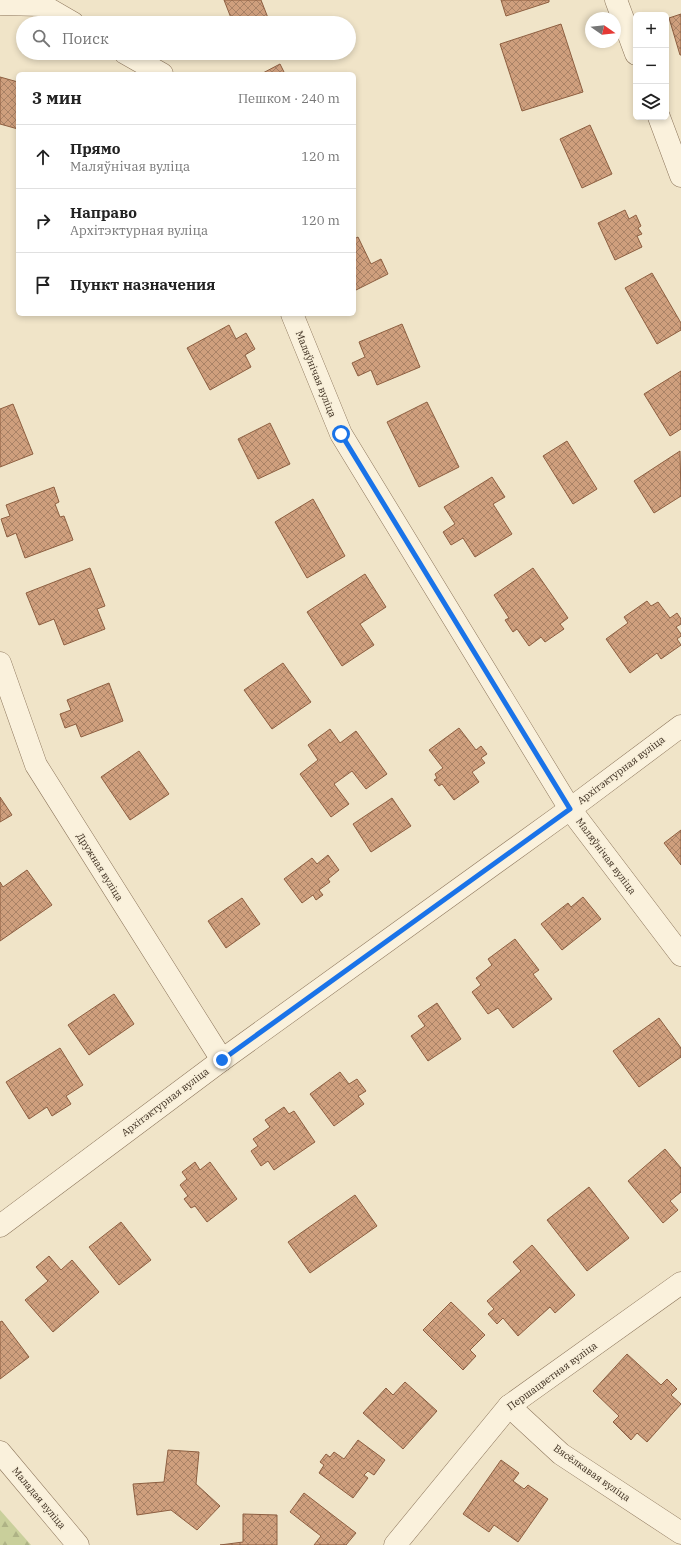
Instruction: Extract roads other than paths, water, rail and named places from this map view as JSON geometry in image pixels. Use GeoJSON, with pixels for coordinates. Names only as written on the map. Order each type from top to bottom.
{"type":"FeatureCollection","features":[{"type":"Feature","properties":{"kind":"street"},"geometry":{"type":"LineString","coordinates":[[616,0],[634,48]]}},
{"type":"Feature","properties":{"kind":"street"},"geometry":{"type":"LineString","coordinates":[[0,4],[42,5],[61,16]]}},
{"type":"Feature","properties":{"kind":"street"},"geometry":{"type":"LineString","coordinates":[[137,60],[158,72]]}},
{"type":"Feature","properties":{"kind":"street"},"geometry":{"type":"LineString","coordinates":[[660,120],[681,176]]}},
{"type":"Feature","properties":{"kind":"street","name":"Маляўнічая вуліца"},"geometry":{"type":"LineString","coordinates":[[293,316],[341,434],[570,809],[681,955]]}},
{"type":"Feature","properties":{"kind":"street","name":"Дружная вуліца"},"geometry":{"type":"LineString","coordinates":[[0,663],[36,765],[222,1060]]}},
{"type":"Feature","properties":{"kind":"street","name":"Архітэктурная вуліца"},"geometry":{"type":"LineString","coordinates":[[0,1226],[222,1060],[570,809],[681,726]]}},
{"type":"Feature","properties":{"kind":"street","name":"Першацветная вуліца"},"geometry":{"type":"LineString","coordinates":[[395,1545],[509,1406],[681,1283]]}},
{"type":"Feature","properties":{"kind":"street","name":"Вясёлкавая вуліца"},"geometry":{"type":"LineString","coordinates":[[509,1406],[560,1454],[681,1533]]}},
{"type":"Feature","properties":{"kind":"street","name":"Маладая вуліца"},"geometry":{"type":"LineString","coordinates":[[0,1452],[78,1545]]}}]}
